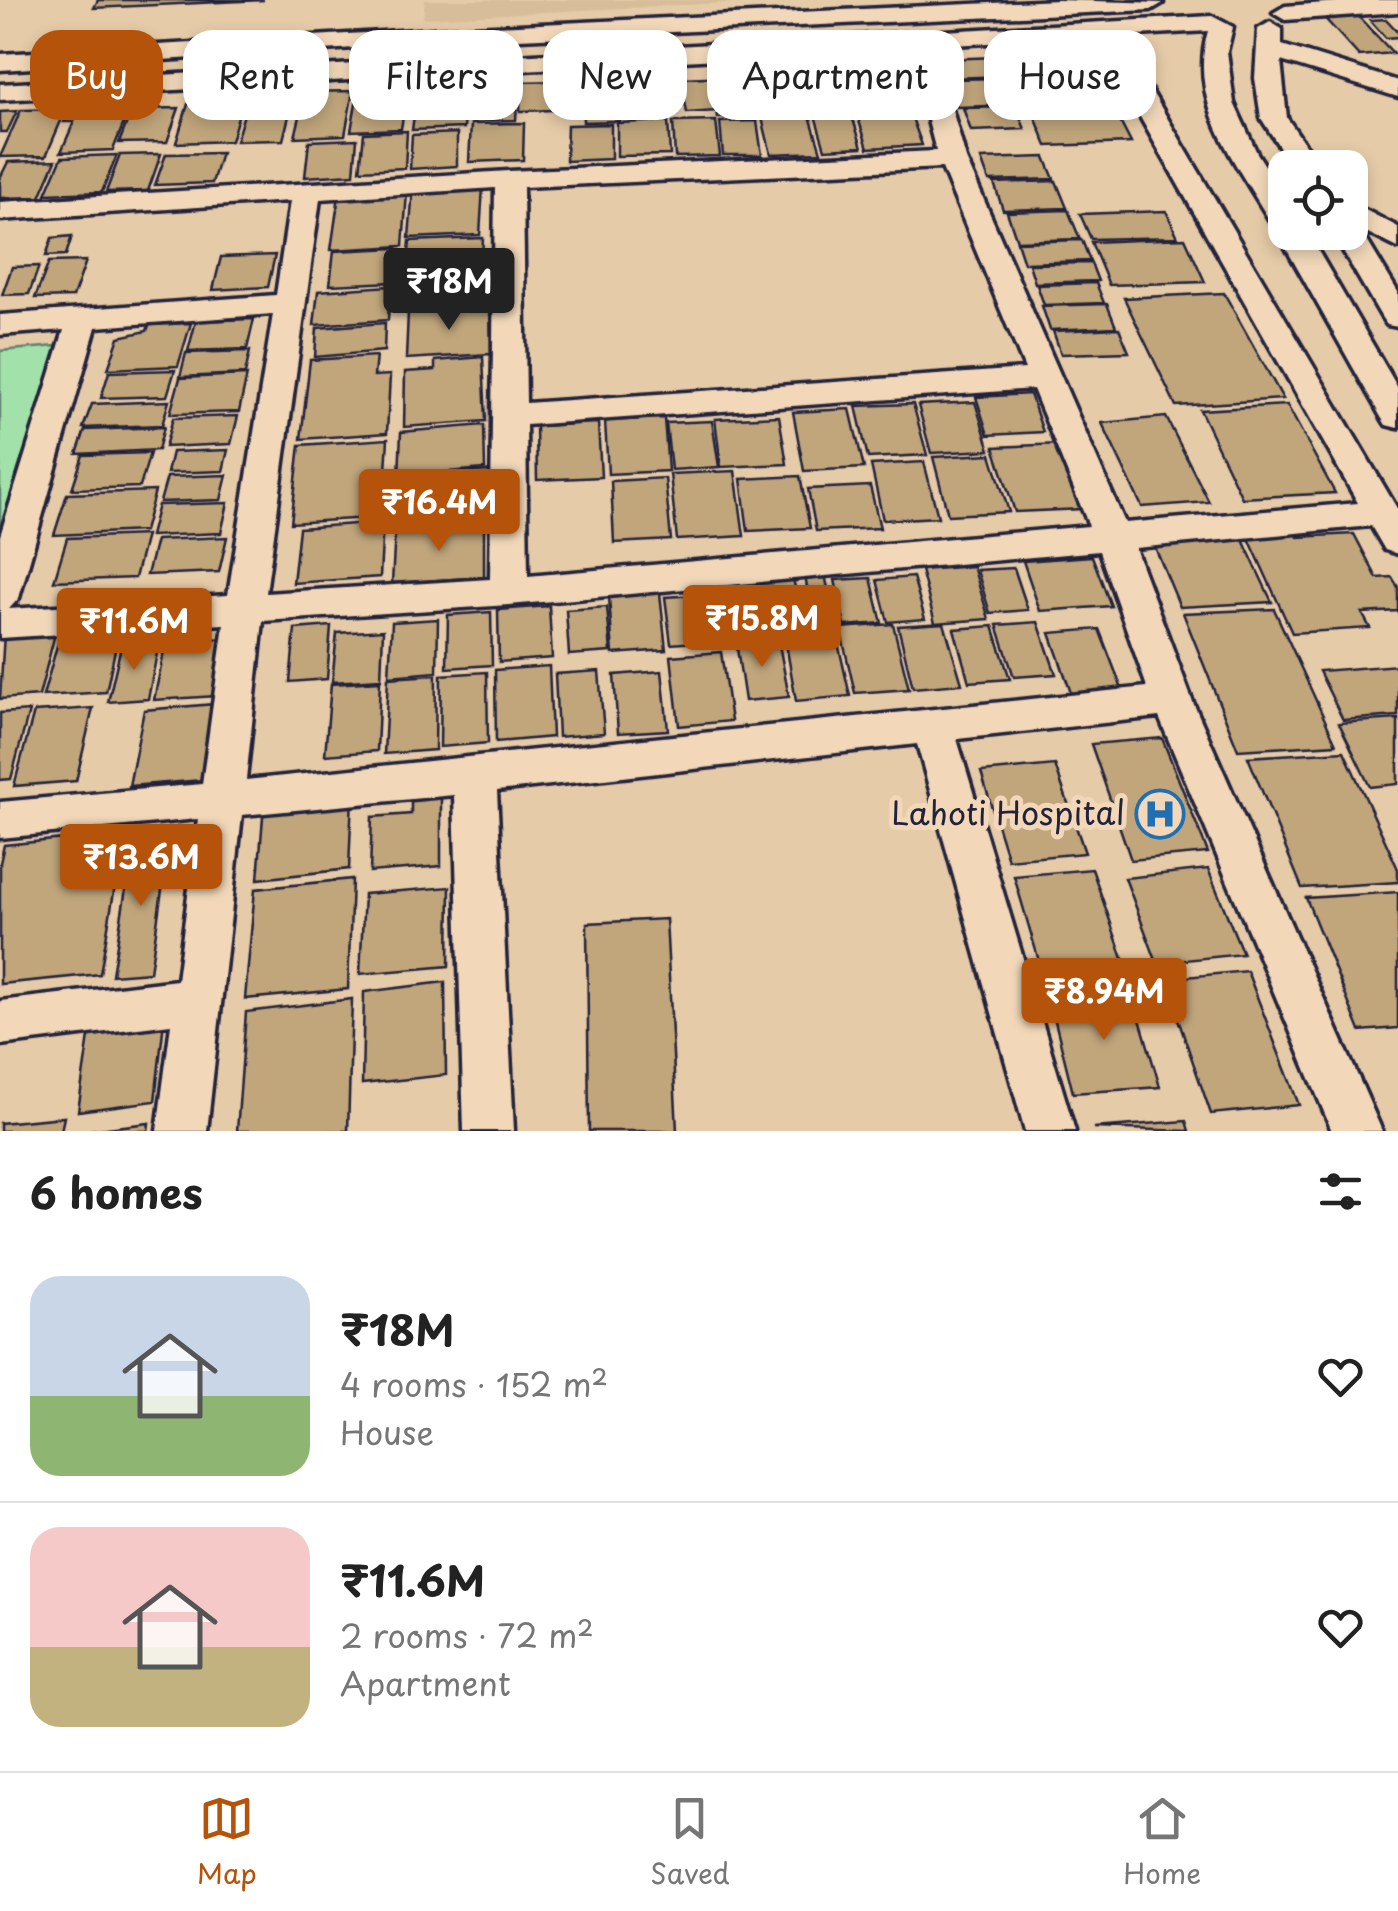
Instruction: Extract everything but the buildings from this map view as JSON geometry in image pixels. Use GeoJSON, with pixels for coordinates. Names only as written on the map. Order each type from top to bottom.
{"type":"FeatureCollection","features":[{"type":"Feature","properties":{"kind":"street"},"geometry":{"type":"LineString","coordinates":[[0,62],[472,34],[1208,12],[1273,23],[1398,5]]}},
{"type":"Feature","properties":{"kind":"street"},"geometry":{"type":"LineString","coordinates":[[1109,30],[1208,12]]}},
{"type":"Feature","properties":{"kind":"street"},"geometry":{"type":"LineString","coordinates":[[1208,12],[1224,114],[1268,191]]}},
{"type":"Feature","properties":{"kind":"street"},"geometry":{"type":"LineString","coordinates":[[1273,23],[1398,88]]}},
{"type":"Feature","properties":{"kind":"street"},"geometry":{"type":"LineString","coordinates":[[1273,23],[1268,78],[1274,118],[1297,150]]}},
{"type":"Feature","properties":{"kind":"street"},"geometry":{"type":"LineString","coordinates":[[0,92],[707,54]]}},
{"type":"Feature","properties":{"kind":"street"},"geometry":{"type":"LineString","coordinates":[[941,120],[952,159],[1111,534],[1172,700],[1358,1131]]}},
{"type":"Feature","properties":{"kind":"street"},"geometry":{"type":"LineString","coordinates":[[0,624],[509,591],[1111,534],[1390,527],[1155,120]]}},
{"type":"Feature","properties":{"kind":"street"},"geometry":{"type":"LineString","coordinates":[[0,210],[952,159]]}},
{"type":"Feature","properties":{"kind":"street"},"geometry":{"type":"LineString","coordinates":[[509,180],[509,591]]}},
{"type":"Feature","properties":{"kind":"street"},"geometry":{"type":"LineString","coordinates":[[182,1131],[246,608],[306,194]]}},
{"type":"Feature","properties":{"kind":"street"},"geometry":{"type":"LineString","coordinates":[[1368,222],[1398,239]]}},
{"type":"Feature","properties":{"kind":"street"},"geometry":{"type":"LineString","coordinates":[[1302,250],[1398,417]]}},
{"type":"Feature","properties":{"kind":"street"},"geometry":{"type":"LineString","coordinates":[[1357,250],[1398,318]]}},
{"type":"Feature","properties":{"kind":"street"},"geometry":{"type":"LineString","coordinates":[[0,325],[290,303]]}},
{"type":"Feature","properties":{"kind":"street"},"geometry":{"type":"LineString","coordinates":[[0,598],[83,319]]}},
{"type":"Feature","properties":{"kind":"street"},"geometry":{"type":"LineString","coordinates":[[510,415],[1044,378]]}},
{"type":"Feature","properties":{"kind":"street"},"geometry":{"type":"LineString","coordinates":[[0,820],[475,776],[1172,700]]}},
{"type":"Feature","properties":{"kind":"street"},"geometry":{"type":"LineString","coordinates":[[932,724],[1050,1131]]}},
{"type":"Feature","properties":{"kind":"street"},"geometry":{"type":"LineString","coordinates":[[475,776],[489,1131]]}},
{"type":"Feature","properties":{"kind":"street"},"geometry":{"type":"LineString","coordinates":[[0,1023],[196,1000]]}},
{"type":"Feature","properties":{"kind":"shaded area"},"geometry":{"type":"Polygon","coordinates":[[[425,0],[786,0],[423,18],[425,0]]]}},
{"type":"Feature","properties":{"kind":"green space"},"geometry":{"type":"Polygon","coordinates":[[[69,345],[0,550],[0,351],[69,345]]]}},
{"type":"Feature","properties":{"kind":"place","name":"Lahoti Hospital"},"geometry":{"type":"Point","coordinates":[1160,814]}}]}
